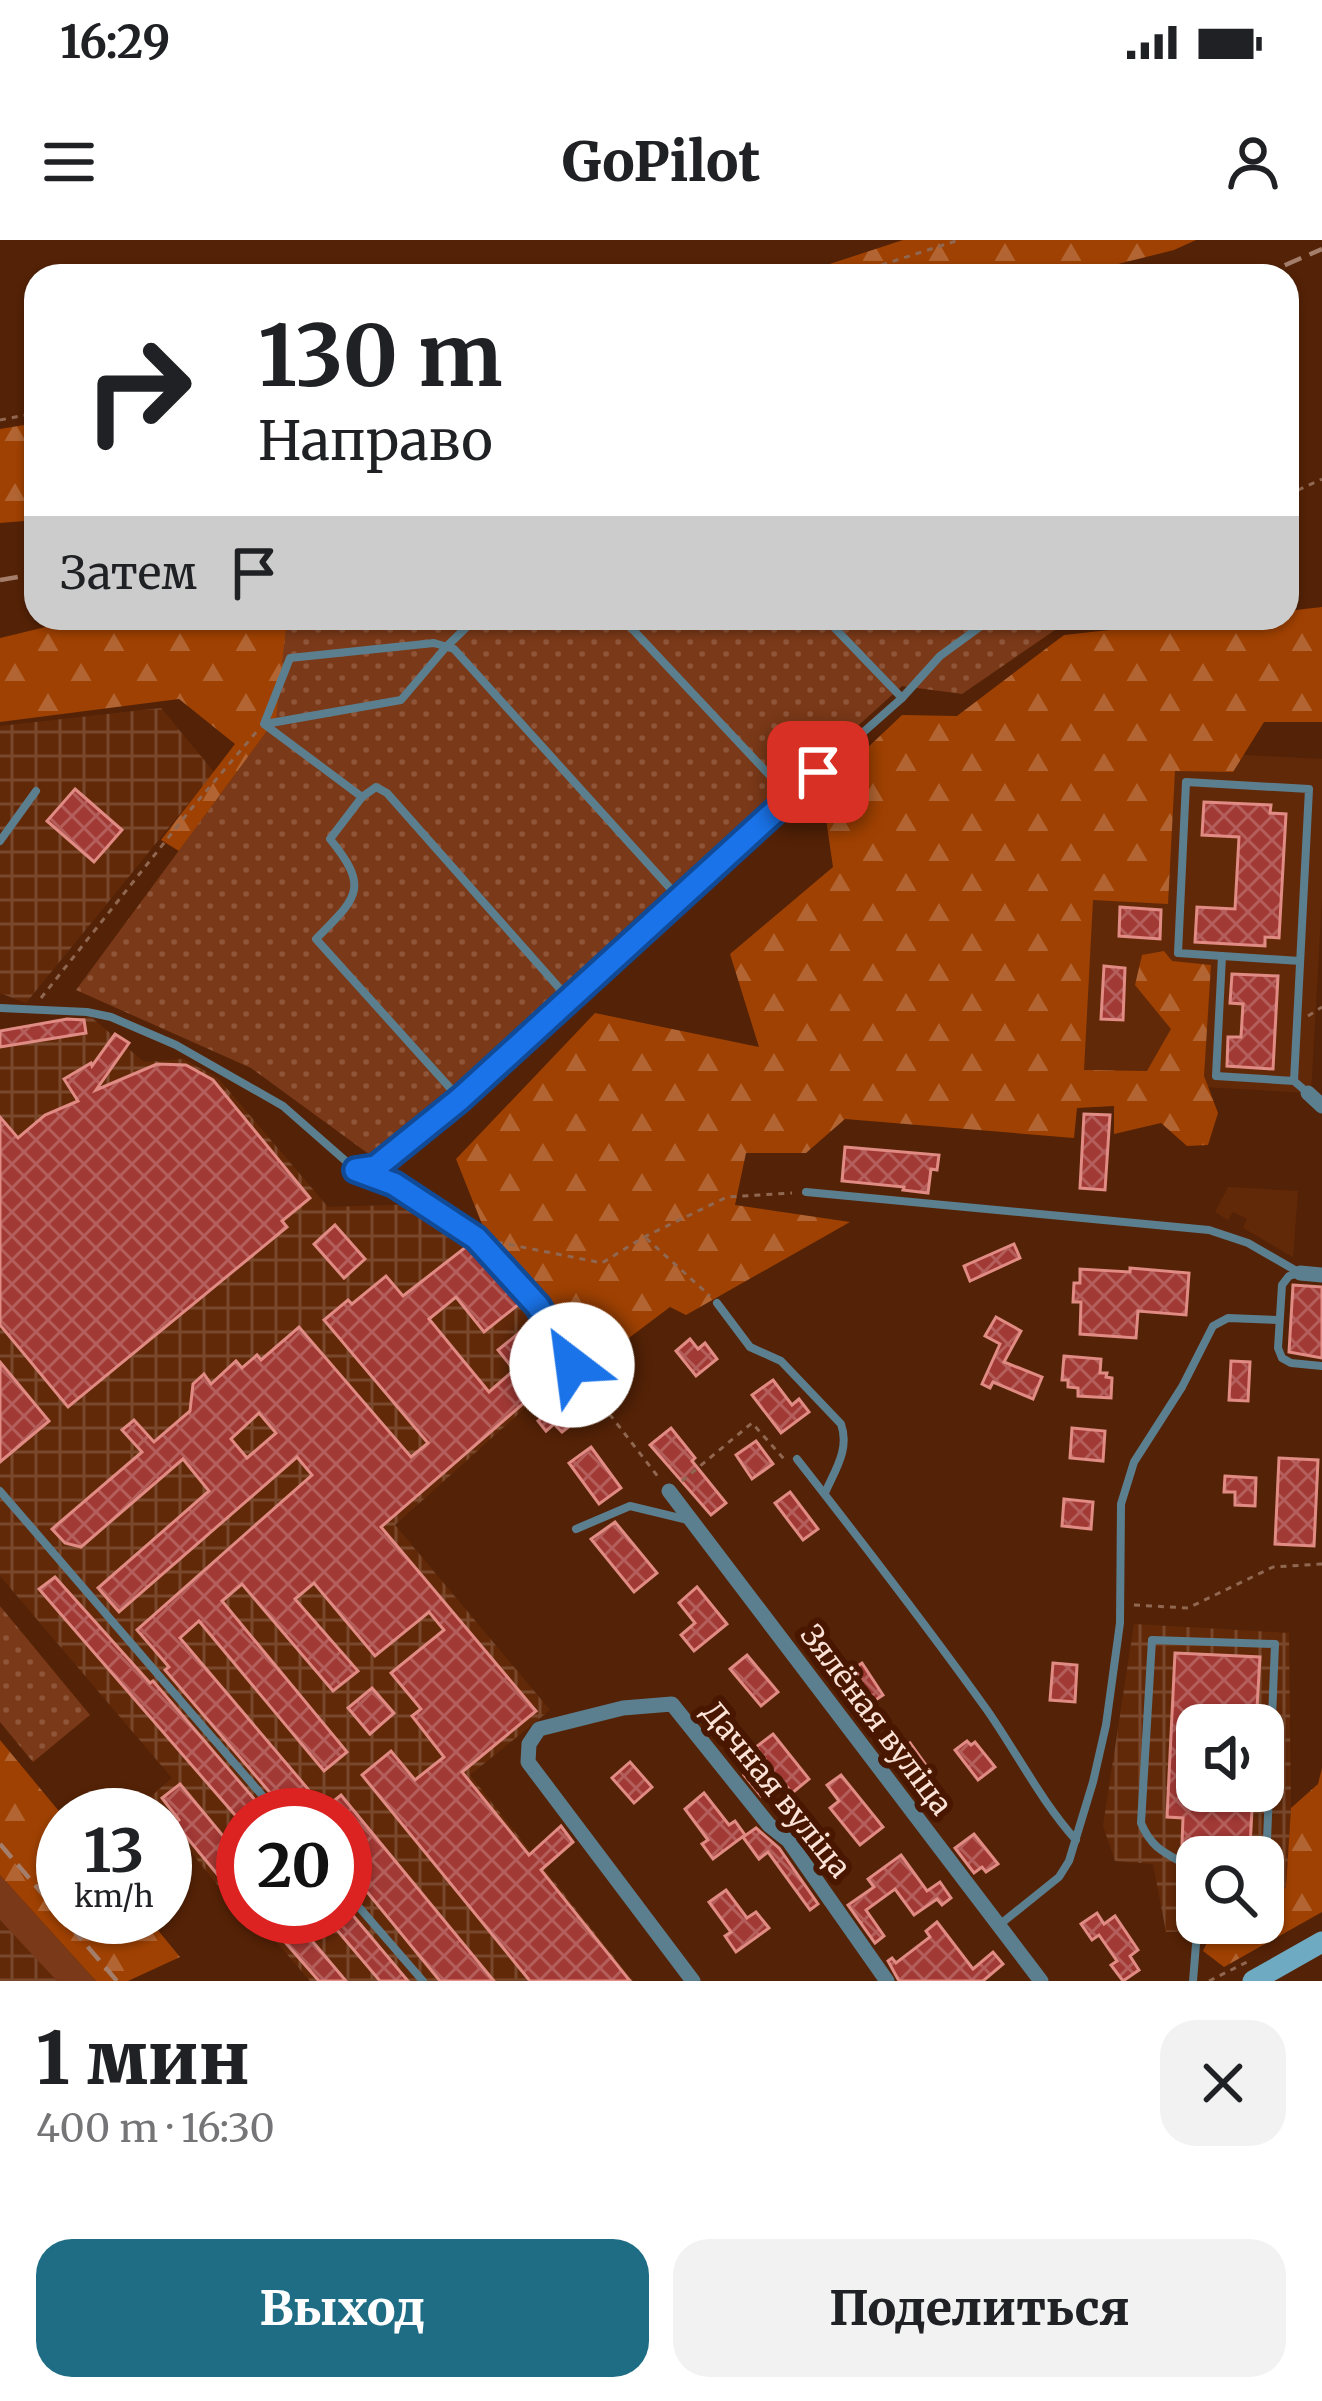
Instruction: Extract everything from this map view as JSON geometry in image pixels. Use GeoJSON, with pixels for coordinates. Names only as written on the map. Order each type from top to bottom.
{"type":"FeatureCollection","features":[{"type":"Feature","properties":{"kind":"street"},"geometry":{"type":"LineString","coordinates":[[1308,1093],[1322,1106]]}},
{"type":"Feature","properties":{"kind":"street"},"geometry":{"type":"LineString","coordinates":[[1300,1273],[1322,1275]]}},
{"type":"Feature","properties":{"kind":"street","name":"Зялёная вуліца"},"geometry":{"type":"LineString","coordinates":[[669,1491],[1041,1981]]}},
{"type":"Feature","properties":{"kind":"street","name":"Дачная вуліца"},"geometry":{"type":"LineString","coordinates":[[693,1981],[528,1762],[529,1744],[539,1729],[623,1708],[672,1704],[769,1825],[788,1840],[887,1981]]}},
{"type":"Feature","properties":{"kind":"street"},"geometry":{"type":"LineString","coordinates":[[1255,1980],[1322,1942]]}},
{"type":"Feature","properties":{"kind":"lane"},"geometry":{"type":"LineString","coordinates":[[264,724],[401,700],[464,630]]}},
{"type":"Feature","properties":{"kind":"lane"},"geometry":{"type":"LineString","coordinates":[[633,630],[790,797]]}},
{"type":"Feature","properties":{"kind":"lane"},"geometry":{"type":"LineString","coordinates":[[837,630],[902,698]]}},
{"type":"Feature","properties":{"kind":"lane"},"geometry":{"type":"LineString","coordinates":[[356,1170],[376,1167],[460,1099],[902,698],[940,656],[976,630]]}},
{"type":"Feature","properties":{"kind":"lane"},"geometry":{"type":"LineString","coordinates":[[264,724],[290,658],[434,643],[454,649],[679,898]]}},
{"type":"Feature","properties":{"kind":"lane"},"geometry":{"type":"LineString","coordinates":[[264,724],[362,796]]}},
{"type":"Feature","properties":{"kind":"lane"},"geometry":{"type":"LineString","coordinates":[[1294,1081],[1309,790],[1186,782],[1178,953],[1300,961]]}},
{"type":"Feature","properties":{"kind":"lane"},"geometry":{"type":"LineString","coordinates":[[460,1099],[316,939],[354,897],[356,881],[330,839],[362,796],[376,787],[387,793],[568,998]]}},
{"type":"Feature","properties":{"kind":"lane"},"geometry":{"type":"LineString","coordinates":[[0,841],[36,791]]}},
{"type":"Feature","properties":{"kind":"lane"},"geometry":{"type":"LineString","coordinates":[[1222,956],[1216,1076],[1294,1081],[1308,1093]]}},
{"type":"Feature","properties":{"kind":"lane"},"geometry":{"type":"LineString","coordinates":[[0,1008],[111,1017],[176,1046],[283,1106],[356,1170],[394,1184],[476,1238],[538,1306],[572,1365]]}},
{"type":"Feature","properties":{"kind":"lane"},"geometry":{"type":"LineString","coordinates":[[806,1192],[1208,1230],[1248,1243],[1300,1273]]}},
{"type":"Feature","properties":{"kind":"lane"},"geometry":{"type":"LineString","coordinates":[[1300,1273],[1289,1276],[1282,1285],[1278,1348],[1291,1363],[1322,1366]]}},
{"type":"Feature","properties":{"kind":"lane"},"geometry":{"type":"LineString","coordinates":[[717,1303],[751,1347],[781,1361],[841,1424],[844,1450],[825,1494]]}},
{"type":"Feature","properties":{"kind":"lane"},"geometry":{"type":"LineString","coordinates":[[998,1926],[1059,1877],[1076,1840],[1106,1725],[1120,1605],[1121,1504],[1134,1462],[1182,1387],[1213,1326],[1228,1318],[1279,1320]]}},
{"type":"Feature","properties":{"kind":"lane"},"geometry":{"type":"LineString","coordinates":[[797,1459],[940,1645],[1076,1840]]}},
{"type":"Feature","properties":{"kind":"lane"},"geometry":{"type":"LineString","coordinates":[[0,1491],[255,1788]]}},
{"type":"Feature","properties":{"kind":"lane"},"geometry":{"type":"LineString","coordinates":[[576,1529],[630,1506],[691,1520]]}},
{"type":"Feature","properties":{"kind":"lane"},"geometry":{"type":"LineString","coordinates":[[1176,1859],[1148,1839],[1141,1823],[1153,1640],[1275,1644],[1266,1836]]}},
{"type":"Feature","properties":{"kind":"lane"},"geometry":{"type":"LineString","coordinates":[[372,1923],[423,1981]]}},
{"type":"Feature","properties":{"kind":"lane"},"geometry":{"type":"LineString","coordinates":[[1193,1981],[1196,1944]]}},
{"type":"Feature","properties":{"kind":"path"},"geometry":{"type":"LineString","coordinates":[[885,264],[959,240]]}},
{"type":"Feature","properties":{"kind":"path"},"geometry":{"type":"LineString","coordinates":[[32,1008],[264,724]]}},
{"type":"Feature","properties":{"kind":"path"},"geometry":{"type":"LineString","coordinates":[[476,1238],[602,1263],[727,1197],[806,1192]]}},
{"type":"Feature","properties":{"kind":"path"},"geometry":{"type":"LineString","coordinates":[[644,1237],[717,1303]]}},
{"type":"Feature","properties":{"kind":"path"},"geometry":{"type":"LineString","coordinates":[[572,1365],[669,1491],[752,1423],[786,1461],[797,1459]]}},
{"type":"Feature","properties":{"kind":"path"},"geometry":{"type":"LineString","coordinates":[[1120,1605],[1188,1608],[1273,1568],[1322,1564]]}},
{"type":"Feature","properties":{"kind":"shaded area"},"geometry":{"type":"Polygon","coordinates":[[[286,630],[1055,630],[962,694],[902,686],[377,1160],[251,1068],[76,990],[276,719],[286,630]]]}},
{"type":"Feature","properties":{"kind":"shaded area"},"geometry":{"type":"Polygon","coordinates":[[[161,708],[214,772],[26,1003],[0,993],[0,726],[161,708]]]}},
{"type":"Feature","properties":{"kind":"shaded area"},"geometry":{"type":"Polygon","coordinates":[[[1074,746],[1322,759],[1322,897],[1311,1093],[1056,1079],[1074,746]]]}},
{"type":"Feature","properties":{"kind":"shaded area"},"geometry":{"type":"Polygon","coordinates":[[[91,1017],[144,1062],[183,1059],[218,1078],[328,1207],[451,1203],[585,1354],[395,1525],[550,1710],[470,1775],[633,1981],[310,1981],[278,1944],[372,1944],[372,1788],[216,1788],[216,1883],[192,1853],[192,1788],[161,1788],[172,1778],[0,1576],[0,1029],[91,1017]]]}},
{"type":"Feature","properties":{"kind":"shaded area"},"geometry":{"type":"Polygon","coordinates":[[[1228,1187],[1298,1191],[1293,1257],[1243,1228],[1247,1219],[1233,1212],[1228,1220],[1215,1212],[1228,1187]]]}},
{"type":"Feature","properties":{"kind":"shaded area"},"geometry":{"type":"Polygon","coordinates":[[[0,1606],[90,1715],[33,1762],[0,1722],[0,1606]]]}},
{"type":"Feature","properties":{"kind":"shaded area"},"geometry":{"type":"Polygon","coordinates":[[[1134,1624],[1289,1633],[1291,1808],[1286,1887],[1284,1836],[1176,1836],[1176,1932],[1166,1932],[1153,1864],[1115,1861],[1103,1826],[1134,1624]]]}},
{"type":"Feature","properties":{"kind":"shaded area"},"geometry":{"type":"Polygon","coordinates":[[[0,1875],[36,1915],[36,1944],[62,1944],[96,1981],[57,1981],[0,1920],[0,1875]]]}},
{"type":"Feature","properties":{"kind":"shaded area"},"geometry":{"type":"Polygon","coordinates":[[[0,1920],[15,1935],[57,1981],[0,1981],[0,1920]]]}},
{"type":"Feature","properties":{"kind":"green space"},"geometry":{"type":"Polygon","coordinates":[[[903,240],[1196,240],[1118,264],[830,264],[903,240]]]}},
{"type":"Feature","properties":{"kind":"green space"},"geometry":{"type":"Polygon","coordinates":[[[24,425],[24,521],[0,523],[0,429],[24,425]]]}},
{"type":"Feature","properties":{"kind":"green space"},"geometry":{"type":"Polygon","coordinates":[[[1322,607],[1322,722],[1264,722],[1233,772],[1175,771],[1168,904],[1093,900],[1084,1070],[1147,1071],[1171,1029],[1135,985],[1142,955],[1164,951],[1172,961],[1211,965],[1204,1076],[1218,1113],[1208,1145],[1187,1146],[1161,1123],[1114,1134],[1114,1106],[1077,1108],[1074,1138],[845,1119],[806,1153],[746,1153],[735,1205],[850,1222],[686,1315],[670,1307],[597,1362],[484,1229],[456,1159],[595,1013],[759,1047],[730,954],[833,867],[822,791],[902,715],[957,716],[1064,635],[1110,630],[1299,630],[1299,610],[1322,607]]]}},
{"type":"Feature","properties":{"kind":"green space"},"geometry":{"type":"Polygon","coordinates":[[[33,630],[535,630],[276,719],[179,851],[161,840],[235,744],[179,699],[0,722],[0,638],[33,630]]]}},
{"type":"Feature","properties":{"kind":"green space"},"geometry":{"type":"Polygon","coordinates":[[[0,1740],[40,1788],[36,1788],[36,1915],[0,1875],[0,1740]]]}},
{"type":"Feature","properties":{"kind":"green space"},"geometry":{"type":"Polygon","coordinates":[[[1322,1768],[1322,1912],[1284,1933],[1291,1808],[1318,1784],[1322,1768]]]}},
{"type":"Feature","properties":{"kind":"green space"},"geometry":{"type":"Polygon","coordinates":[[[62,1944],[169,1944],[180,1957],[128,1981],[96,1981],[62,1944]]]}},
{"type":"Feature","properties":{"kind":"green space"},"geometry":{"type":"Polygon","coordinates":[[[1207,1944],[1265,1944],[1224,1967],[1203,1951],[1207,1944]]]}},
{"type":"Feature","properties":{"kind":"building"},"geometry":{"type":"Polygon","coordinates":[[[75,789],[122,830],[94,862],[47,821],[75,789]]]}},
{"type":"Feature","properties":{"kind":"building"},"geometry":{"type":"Polygon","coordinates":[[[1204,802],[1271,805],[1270,813],[1286,814],[1279,938],[1265,937],[1265,946],[1195,942],[1197,907],[1235,909],[1239,837],[1202,835],[1204,802]]]}},
{"type":"Feature","properties":{"kind":"building"},"geometry":{"type":"Polygon","coordinates":[[[1120,907],[1161,910],[1160,939],[1119,936],[1120,907]]]}},
{"type":"Feature","properties":{"kind":"building"},"geometry":{"type":"Polygon","coordinates":[[[1104,966],[1125,968],[1123,1020],[1101,1019],[1104,966]]]}},
{"type":"Feature","properties":{"kind":"building"},"geometry":{"type":"Polygon","coordinates":[[[1232,974],[1278,976],[1273,1069],[1227,1066],[1228,1037],[1241,1037],[1243,1004],[1230,1003],[1232,974]]]}},
{"type":"Feature","properties":{"kind":"building"},"geometry":{"type":"Polygon","coordinates":[[[84,1020],[86,1033],[0,1047],[0,1031],[84,1020]]]}},
{"type":"Feature","properties":{"kind":"building"},"geometry":{"type":"Polygon","coordinates":[[[115,1034],[129,1043],[96,1090],[157,1064],[186,1065],[213,1080],[310,1198],[282,1221],[287,1227],[68,1407],[0,1325],[0,1117],[18,1138],[45,1115],[78,1101],[64,1079],[92,1066],[115,1034]]]}},
{"type":"Feature","properties":{"kind":"building"},"geometry":{"type":"Polygon","coordinates":[[[1084,1114],[1110,1115],[1105,1190],[1080,1188],[1084,1114]]]}},
{"type":"Feature","properties":{"kind":"building"},"geometry":{"type":"Polygon","coordinates":[[[845,1147],[939,1155],[937,1170],[931,1169],[928,1193],[842,1181],[845,1147]]]}},
{"type":"Feature","properties":{"kind":"building"},"geometry":{"type":"Polygon","coordinates":[[[335,1225],[365,1259],[344,1278],[314,1244],[335,1225]]]}},
{"type":"Feature","properties":{"kind":"building"},"geometry":{"type":"Polygon","coordinates":[[[471,1243],[519,1304],[484,1332],[456,1297],[429,1319],[489,1392],[514,1370],[498,1350],[530,1324],[582,1384],[571,1394],[555,1376],[381,1527],[536,1711],[462,1772],[529,1855],[561,1826],[573,1842],[541,1870],[630,1981],[530,1981],[362,1775],[391,1751],[415,1780],[444,1757],[412,1716],[421,1709],[391,1673],[444,1630],[429,1612],[375,1656],[314,1583],[295,1599],[358,1671],[333,1691],[242,1584],[222,1601],[347,1752],[324,1771],[199,1621],[180,1638],[307,1788],[266,1788],[165,1670],[169,1667],[137,1630],[312,1475],[297,1457],[119,1612],[98,1588],[209,1491],[183,1459],[81,1547],[65,1543],[52,1529],[142,1452],[122,1430],[134,1420],[154,1442],[190,1411],[193,1384],[204,1374],[211,1384],[236,1361],[242,1368],[257,1355],[261,1360],[299,1327],[411,1457],[428,1443],[324,1320],[386,1276],[403,1296],[471,1243]],[[259,1413],[231,1439],[247,1458],[276,1433],[259,1413]]]}},
{"type":"Feature","properties":{"kind":"building"},"geometry":{"type":"Polygon","coordinates":[[[1014,1244],[1020,1258],[970,1281],[964,1266],[1014,1244]]]}},
{"type":"Feature","properties":{"kind":"building"},"geometry":{"type":"Polygon","coordinates":[[[1130,1268],[1189,1273],[1186,1315],[1138,1311],[1136,1338],[1080,1334],[1081,1302],[1073,1302],[1080,1269],[1130,1272],[1130,1268]]]}},
{"type":"Feature","properties":{"kind":"building"},"geometry":{"type":"Polygon","coordinates":[[[1293,1285],[1322,1287],[1322,1358],[1289,1352],[1293,1285]]]}},
{"type":"Feature","properties":{"kind":"building"},"geometry":{"type":"Polygon","coordinates":[[[996,1317],[1021,1331],[1004,1362],[1042,1377],[1033,1399],[993,1382],[990,1388],[982,1384],[1000,1344],[985,1336],[996,1317]]]}},
{"type":"Feature","properties":{"kind":"building"},"geometry":{"type":"Polygon","coordinates":[[[690,1339],[698,1349],[705,1343],[717,1359],[696,1376],[676,1351],[690,1339]]]}},
{"type":"Feature","properties":{"kind":"building"},"geometry":{"type":"Polygon","coordinates":[[[1064,1356],[1101,1359],[1100,1373],[1112,1378],[1111,1398],[1078,1396],[1078,1388],[1062,1380],[1064,1356]]]}},
{"type":"Feature","properties":{"kind":"building"},"geometry":{"type":"Polygon","coordinates":[[[1231,1361],[1250,1362],[1248,1401],[1229,1400],[1231,1361]]]}},
{"type":"Feature","properties":{"kind":"building"},"geometry":{"type":"Polygon","coordinates":[[[0,1362],[49,1421],[0,1462],[0,1362]]]}},
{"type":"Feature","properties":{"kind":"building"},"geometry":{"type":"Polygon","coordinates":[[[773,1380],[792,1405],[799,1399],[809,1412],[781,1433],[752,1395],[773,1380]]]}},
{"type":"Feature","properties":{"kind":"building"},"geometry":{"type":"Polygon","coordinates":[[[569,1394],[582,1412],[562,1432],[554,1424],[546,1431],[538,1421],[569,1394]]]}},
{"type":"Feature","properties":{"kind":"building"},"geometry":{"type":"Polygon","coordinates":[[[671,1428],[726,1503],[711,1515],[650,1445],[671,1428]]]}},
{"type":"Feature","properties":{"kind":"building"},"geometry":{"type":"Polygon","coordinates":[[[1072,1428],[1105,1431],[1103,1461],[1070,1458],[1072,1428]]]}},
{"type":"Feature","properties":{"kind":"building"},"geometry":{"type":"Polygon","coordinates":[[[756,1441],[773,1464],[752,1479],[736,1455],[756,1441]]]}},
{"type":"Feature","properties":{"kind":"building"},"geometry":{"type":"Polygon","coordinates":[[[591,1447],[621,1488],[599,1504],[569,1463],[591,1447]]]}},
{"type":"Feature","properties":{"kind":"building"},"geometry":{"type":"Polygon","coordinates":[[[1279,1458],[1318,1460],[1314,1546],[1275,1544],[1279,1458]]]}},
{"type":"Feature","properties":{"kind":"building"},"geometry":{"type":"Polygon","coordinates":[[[1225,1476],[1256,1478],[1255,1506],[1235,1505],[1235,1492],[1224,1492],[1225,1476]]]}},
{"type":"Feature","properties":{"kind":"building"},"geometry":{"type":"Polygon","coordinates":[[[790,1492],[818,1529],[803,1540],[775,1503],[790,1492]]]}},
{"type":"Feature","properties":{"kind":"building"},"geometry":{"type":"Polygon","coordinates":[[[1064,1499],[1093,1502],[1091,1529],[1062,1526],[1064,1499]]]}},
{"type":"Feature","properties":{"kind":"building"},"geometry":{"type":"Polygon","coordinates":[[[615,1522],[657,1573],[634,1592],[591,1539],[615,1522]]]}},
{"type":"Feature","properties":{"kind":"building"},"geometry":{"type":"Polygon","coordinates":[[[55,1577],[245,1788],[216,1788],[216,1793],[39,1589],[55,1577]]]}},
{"type":"Feature","properties":{"kind":"building"},"geometry":{"type":"Polygon","coordinates":[[[697,1587],[727,1624],[694,1651],[681,1635],[695,1623],[679,1603],[697,1587]]]}},
{"type":"Feature","properties":{"kind":"building"},"geometry":{"type":"Polygon","coordinates":[[[1175,1653],[1260,1657],[1257,1704],[1176,1704],[1176,1812],[1252,1812],[1251,1836],[1182,1836],[1183,1818],[1167,1817],[1175,1653]]]}},
{"type":"Feature","properties":{"kind":"building"},"geometry":{"type":"Polygon","coordinates":[[[747,1655],[778,1692],[761,1706],[730,1669],[747,1655]]]}},
{"type":"Feature","properties":{"kind":"building"},"geometry":{"type":"Polygon","coordinates":[[[862,1663],[883,1695],[854,1714],[833,1682],[862,1663]]]}},
{"type":"Feature","properties":{"kind":"building"},"geometry":{"type":"Polygon","coordinates":[[[1053,1663],[1077,1665],[1075,1702],[1050,1700],[1053,1663]]]}},
{"type":"Feature","properties":{"kind":"building"},"geometry":{"type":"Polygon","coordinates":[[[372,1688],[394,1713],[370,1734],[348,1708],[372,1688]]]}},
{"type":"Feature","properties":{"kind":"building"},"geometry":{"type":"Polygon","coordinates":[[[773,1734],[809,1779],[792,1793],[782,1780],[761,1796],[744,1775],[765,1759],[756,1747],[773,1734]]]}},
{"type":"Feature","properties":{"kind":"building"},"geometry":{"type":"Polygon","coordinates":[[[967,1741],[975,1742],[995,1767],[978,1780],[955,1750],[967,1741]]]}},
{"type":"Feature","properties":{"kind":"building"},"geometry":{"type":"Polygon","coordinates":[[[910,1743],[928,1768],[909,1783],[889,1754],[910,1743]]]}},
{"type":"Feature","properties":{"kind":"building"},"geometry":{"type":"Polygon","coordinates":[[[630,1762],[652,1787],[634,1803],[612,1778],[630,1762]]]}},
{"type":"Feature","properties":{"kind":"building"},"geometry":{"type":"Polygon","coordinates":[[[841,1775],[883,1827],[860,1845],[830,1808],[839,1801],[827,1785],[841,1775]]]}},
{"type":"Feature","properties":{"kind":"building"},"geometry":{"type":"Polygon","coordinates":[[[704,1793],[729,1825],[735,1821],[745,1835],[713,1859],[702,1844],[708,1840],[685,1809],[704,1793]]]}},
{"type":"Feature","properties":{"kind":"building"},"geometry":{"type":"Polygon","coordinates":[[[192,1798],[216,1827],[216,1873],[192,1844],[192,1798]]]}},
{"type":"Feature","properties":{"kind":"building"},"geometry":{"type":"Polygon","coordinates":[[[756,1828],[779,1848],[818,1904],[810,1910],[768,1852],[759,1859],[743,1837],[756,1828]]]}},
{"type":"Feature","properties":{"kind":"building"},"geometry":{"type":"Polygon","coordinates":[[[372,1833],[494,1981],[440,1981],[372,1898],[372,1833]]]}},
{"type":"Feature","properties":{"kind":"building"},"geometry":{"type":"Polygon","coordinates":[[[974,1834],[998,1864],[986,1872],[982,1867],[974,1873],[955,1848],[974,1834]]]}},
{"type":"Feature","properties":{"kind":"building"},"geometry":{"type":"Polygon","coordinates":[[[901,1855],[927,1891],[940,1882],[951,1898],[942,1905],[937,1899],[914,1915],[895,1889],[866,1910],[884,1936],[875,1943],[848,1905],[874,1887],[868,1879],[901,1855]]]}},
{"type":"Feature","properties":{"kind":"building"},"geometry":{"type":"Polygon","coordinates":[[[726,1890],[747,1918],[756,1912],[769,1928],[736,1952],[725,1936],[731,1932],[709,1902],[726,1890]]]}},
{"type":"Feature","properties":{"kind":"building"},"geometry":{"type":"Polygon","coordinates":[[[1097,1913],[1104,1924],[1115,1916],[1138,1950],[1130,1956],[1139,1970],[1123,1981],[1111,1965],[1117,1961],[1099,1935],[1092,1940],[1081,1924],[1097,1913]]]}},
{"type":"Feature","properties":{"kind":"building"},"geometry":{"type":"Polygon","coordinates":[[[937,1922],[973,1969],[993,1952],[1003,1964],[983,1981],[899,1981],[888,1961],[892,1958],[896,1963],[930,1937],[926,1931],[937,1922]]]}},
{"type":"Feature","properties":{"kind":"building"},"geometry":{"type":"Polygon","coordinates":[[[372,1938],[408,1981],[380,1981],[349,1944],[372,1944],[372,1938]]]}},
{"type":"Feature","properties":{"kind":"building"},"geometry":{"type":"Polygon","coordinates":[[[287,1944],[315,1944],[346,1981],[319,1981],[287,1944]]]}},
{"type":"Feature","properties":{"kind":"railway"},"geometry":{"type":"LineString","coordinates":[[1288,264],[1322,249]]}},
{"type":"Feature","properties":{"kind":"railway"},"geometry":{"type":"LineString","coordinates":[[0,580],[24,576]]}},
{"type":"Feature","properties":{"kind":"railway"},"geometry":{"type":"LineString","coordinates":[[0,1844],[117,1981]]}},
{"type":"Feature","properties":{"kind":"route"},"geometry":{"type":"LineString","coordinates":[[572,1365],[538,1306],[476,1238],[394,1184],[356,1170],[376,1167],[460,1099],[818,772]]}}]}
